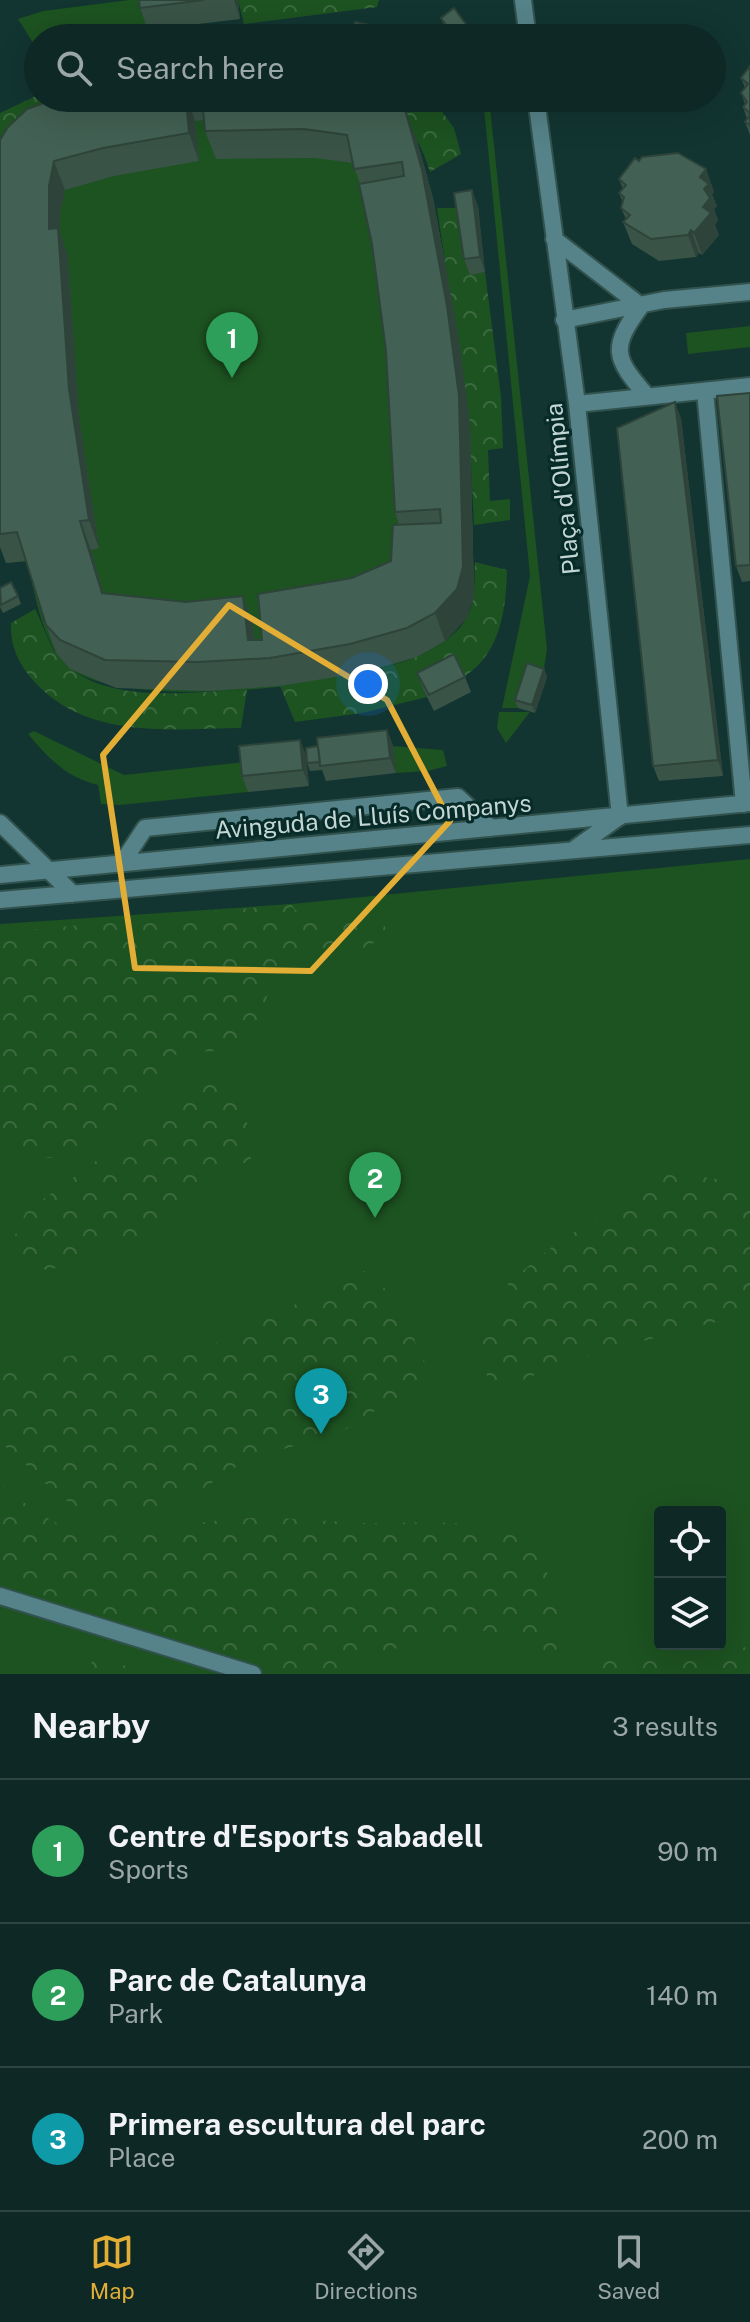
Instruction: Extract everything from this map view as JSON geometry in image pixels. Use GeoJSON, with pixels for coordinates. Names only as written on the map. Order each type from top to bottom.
{"type":"FeatureCollection","features":[{"type":"Feature","properties":{"kind":"street"},"geometry":{"type":"LineString","coordinates":[[523,0],[526,24]]}},
{"type":"Feature","properties":{"kind":"street","name":"Plaça d'Olímpia"},"geometry":{"type":"LineString","coordinates":[[538,112],[577,404],[620,817]]}},
{"type":"Feature","properties":{"kind":"street"},"geometry":{"type":"LineString","coordinates":[[554,239],[641,306]]}},
{"type":"Feature","properties":{"kind":"street"},"geometry":{"type":"LineString","coordinates":[[564,320],[664,300],[750,292]]}},
{"type":"Feature","properties":{"kind":"street"},"geometry":{"type":"LineString","coordinates":[[641,306],[620,334],[621,366],[647,396]]}},
{"type":"Feature","properties":{"kind":"street"},"geometry":{"type":"LineString","coordinates":[[577,404],[750,386]]}},
{"type":"Feature","properties":{"kind":"street"},"geometry":{"type":"LineString","coordinates":[[705,391],[747,804]]}},
{"type":"Feature","properties":{"kind":"street"},"geometry":{"type":"LineString","coordinates":[[122,863],[145,828],[458,797],[491,828]]}},
{"type":"Feature","properties":{"kind":"street","name":"Avinguda de Lluís Companys"},"geometry":{"type":"LineString","coordinates":[[0,875],[747,804]]}},
{"type":"Feature","properties":{"kind":"street"},"geometry":{"type":"LineString","coordinates":[[572,851],[620,817]]}},
{"type":"Feature","properties":{"kind":"street"},"geometry":{"type":"LineString","coordinates":[[0,823],[73,894]]}},
{"type":"Feature","properties":{"kind":"street"},"geometry":{"type":"LineString","coordinates":[[0,900],[750,835]]}},
{"type":"Feature","properties":{"kind":"street"},"geometry":{"type":"LineString","coordinates":[[0,1596],[253,1674]]}},
{"type":"Feature","properties":{"kind":"highlighted area"},"geometry":{"type":"Polygon","coordinates":[[[229,605],[387,700],[450,821],[311,971],[135,968],[103,755],[229,605]]]}},
{"type":"Feature","properties":{"kind":"green space"},"geometry":{"type":"Polygon","coordinates":[[[145,0],[148,24],[24,24],[24,29],[18,19],[43,11],[145,0]]]}},
{"type":"Feature","properties":{"kind":"green space"},"geometry":{"type":"Polygon","coordinates":[[[238,0],[379,0],[377,7],[244,24],[238,0]]]}},
{"type":"Feature","properties":{"kind":"green space"},"geometry":{"type":"Polygon","coordinates":[[[24,102],[24,112],[156,112],[0,186],[0,113],[24,102]]]}},
{"type":"Feature","properties":{"kind":"green space"},"geometry":{"type":"Polygon","coordinates":[[[190,112],[343,112],[398,118],[417,141],[433,198],[458,334],[470,424],[474,595],[455,631],[445,641],[416,657],[371,671],[317,682],[257,689],[197,692],[143,690],[98,682],[69,667],[46,632],[27,561],[6,563],[0,527],[0,216],[190,112]]]}},
{"type":"Feature","properties":{"kind":"green space"},"geometry":{"type":"Polygon","coordinates":[[[388,112],[442,112],[454,128],[461,154],[430,172],[413,134],[388,112]]]}},
{"type":"Feature","properties":{"kind":"green space"},"geometry":{"type":"Polygon","coordinates":[[[484,112],[490,112],[547,649],[543,675],[530,671],[518,708],[502,708],[530,576],[484,112]]]}},
{"type":"Feature","properties":{"kind":"green space"},"geometry":{"type":"Polygon","coordinates":[[[437,208],[460,208],[470,274],[485,272],[501,397],[503,448],[488,450],[490,501],[510,499],[510,520],[474,525],[469,421],[437,208]]]}},
{"type":"Feature","properties":{"kind":"green space"},"geometry":{"type":"Polygon","coordinates":[[[750,326],[750,347],[688,354],[686,333],[750,326]]]}},
{"type":"Feature","properties":{"kind":"green space"},"geometry":{"type":"Polygon","coordinates":[[[475,562],[507,570],[499,629],[487,655],[477,666],[456,681],[423,688],[427,697],[362,713],[295,722],[280,686],[383,668],[410,660],[453,635],[470,611],[475,562]]]}},
{"type":"Feature","properties":{"kind":"green space"},"geometry":{"type":"Polygon","coordinates":[[[35,609],[57,654],[74,671],[96,683],[146,693],[247,690],[241,728],[129,727],[76,713],[53,699],[32,679],[16,653],[11,623],[35,609]]]}},
{"type":"Feature","properties":{"kind":"green space"},"geometry":{"type":"Polygon","coordinates":[[[499,712],[530,712],[506,743],[497,728],[499,712]]]}},
{"type":"Feature","properties":{"kind":"green space"},"geometry":{"type":"Polygon","coordinates":[[[34,731],[124,775],[245,762],[248,792],[120,805],[101,804],[98,785],[59,766],[28,734],[34,731]]]}},
{"type":"Feature","properties":{"kind":"green space"},"geometry":{"type":"Polygon","coordinates":[[[393,746],[443,750],[447,766],[396,773],[393,746]]]}},
{"type":"Feature","properties":{"kind":"green space"},"geometry":{"type":"Polygon","coordinates":[[[750,859],[750,1674],[0,1674],[0,924],[291,904],[750,859]]]}},
{"type":"Feature","properties":{"kind":"green space"},"geometry":{"type":"Polygon","coordinates":[[[291,904],[297,912],[380,917],[386,929],[380,938],[356,950],[285,962],[269,989],[255,1042],[230,1049],[172,1055],[120,1118],[100,1136],[78,1149],[54,1157],[28,1158],[0,1150],[0,933],[291,904]]]}},
{"type":"Feature","properties":{"kind":"green space"},"geometry":{"type":"Polygon","coordinates":[[[214,1080],[231,1083],[255,1142],[250,1161],[217,1173],[159,1227],[133,1241],[97,1249],[76,1264],[46,1270],[22,1259],[11,1244],[26,1212],[167,1109],[214,1080]]]}},
{"type":"Feature","properties":{"kind":"green space"},"geometry":{"type":"Polygon","coordinates":[[[656,1170],[750,1184],[750,1313],[571,1360],[496,1391],[473,1351],[500,1307],[509,1282],[553,1246],[617,1204],[656,1170]]]}},
{"type":"Feature","properties":{"kind":"green space"},"geometry":{"type":"Polygon","coordinates":[[[363,1271],[373,1274],[410,1320],[418,1355],[436,1373],[338,1434],[250,1458],[193,1495],[142,1514],[87,1514],[56,1494],[11,1450],[0,1444],[0,1366],[23,1365],[90,1352],[205,1349],[363,1271]]]}},
{"type":"Feature","properties":{"kind":"green space"},"geometry":{"type":"Polygon","coordinates":[[[0,1485],[57,1524],[94,1535],[131,1534],[205,1522],[257,1518],[362,1523],[460,1523],[513,1532],[537,1552],[552,1586],[558,1623],[555,1655],[507,1635],[467,1630],[427,1638],[342,1669],[303,1674],[0,1582],[0,1485]]]}},
{"type":"Feature","properties":{"kind":"green space"},"geometry":{"type":"Polygon","coordinates":[[[726,1646],[750,1648],[750,1674],[596,1674],[605,1658],[689,1650],[726,1650],[726,1646]]]}},
{"type":"Feature","properties":{"kind":"green space"},"geometry":{"type":"Polygon","coordinates":[[[95,1655],[149,1674],[86,1674],[95,1655]]]}},
{"type":"Feature","properties":{"kind":"building"},"geometry":{"type":"Polygon","coordinates":[[[139,0],[204,0],[140,8],[139,0]]]}},
{"type":"Feature","properties":{"kind":"building"},"geometry":{"type":"Polygon","coordinates":[[[454,8],[466,24],[445,24],[441,18],[454,8]]]}},
{"type":"Feature","properties":{"kind":"building"},"geometry":{"type":"Polygon","coordinates":[[[750,66],[750,113],[743,107],[747,102],[741,93],[748,84],[741,78],[750,66]]]}},
{"type":"Feature","properties":{"kind":"building"},"geometry":{"type":"Polygon","coordinates":[[[24,112],[187,112],[189,133],[103,148],[54,161],[49,186],[49,229],[58,228],[69,389],[89,520],[80,521],[102,593],[186,602],[243,596],[248,640],[262,640],[258,594],[352,578],[391,561],[393,525],[441,523],[440,509],[395,512],[386,351],[372,244],[359,184],[404,176],[402,162],[354,169],[347,135],[304,129],[205,131],[203,112],[405,112],[422,170],[447,306],[459,396],[463,567],[457,589],[435,613],[407,628],[350,644],[270,658],[198,662],[105,660],[60,640],[46,625],[17,532],[0,534],[0,140],[24,112]]]}},
{"type":"Feature","properties":{"kind":"building"},"geometry":{"type":"Polygon","coordinates":[[[678,153],[706,169],[700,177],[709,184],[704,189],[710,198],[703,207],[711,213],[694,233],[691,230],[688,235],[651,239],[623,222],[630,215],[621,208],[624,197],[619,193],[626,185],[619,179],[635,158],[639,161],[642,157],[678,153]]]}},
{"type":"Feature","properties":{"kind":"building"},"geometry":{"type":"Polygon","coordinates":[[[472,190],[480,257],[464,259],[454,193],[472,190]]]}},
{"type":"Feature","properties":{"kind":"building"},"geometry":{"type":"Polygon","coordinates":[[[750,393],[750,565],[736,566],[717,396],[750,393]]]}},
{"type":"Feature","properties":{"kind":"building"},"geometry":{"type":"Polygon","coordinates":[[[675,402],[718,760],[653,766],[617,428],[675,402]]]}},
{"type":"Feature","properties":{"kind":"building"},"geometry":{"type":"Polygon","coordinates":[[[11,582],[18,596],[1,605],[0,588],[11,582]]]}},
{"type":"Feature","properties":{"kind":"building"},"geometry":{"type":"Polygon","coordinates":[[[454,654],[465,677],[429,695],[417,673],[454,654]]]}},
{"type":"Feature","properties":{"kind":"building"},"geometry":{"type":"Polygon","coordinates":[[[527,663],[544,669],[532,705],[515,700],[527,663]]]}},
{"type":"Feature","properties":{"kind":"building"},"geometry":{"type":"Polygon","coordinates":[[[387,730],[390,758],[320,766],[317,738],[387,730]]]}},
{"type":"Feature","properties":{"kind":"building"},"geometry":{"type":"Polygon","coordinates":[[[300,740],[303,770],[242,776],[239,746],[300,740]]]}},
{"type":"Feature","properties":{"kind":"building"},"geometry":{"type":"Polygon","coordinates":[[[318,746],[320,762],[307,763],[306,748],[318,746]]]}},
{"type":"Feature","properties":{"kind":"place","name":"Centre d'Esports Sabadell"},"geometry":{"type":"Point","coordinates":[232,378]}},
{"type":"Feature","properties":{"kind":"place","name":"Parc de Catalunya"},"geometry":{"type":"Point","coordinates":[375,1218]}},
{"type":"Feature","properties":{"kind":"place","name":"Primera escultura del parc"},"geometry":{"type":"Point","coordinates":[321,1434]}}]}
